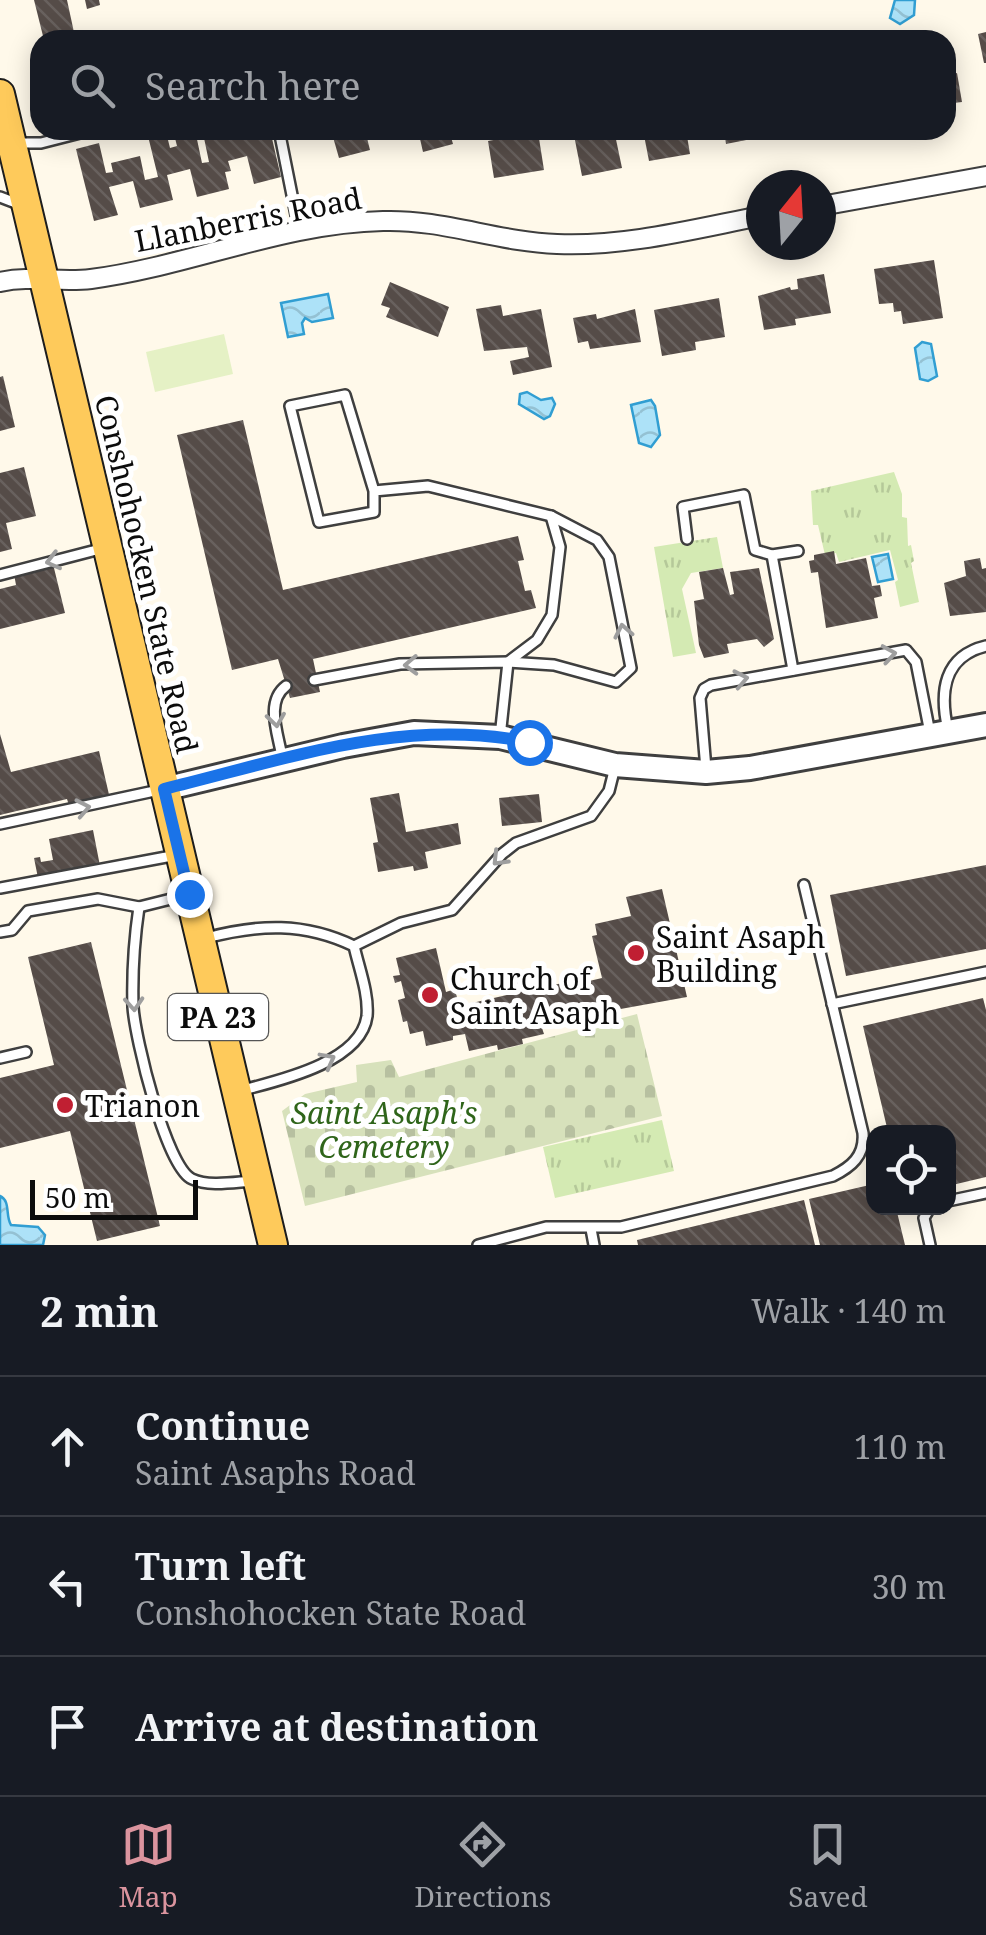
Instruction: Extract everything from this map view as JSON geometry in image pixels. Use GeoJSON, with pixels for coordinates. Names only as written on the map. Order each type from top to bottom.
{"type":"FeatureCollection","features":[{"type":"Feature","properties":{"kind":"main road","name":"Conshohocken State Road"},"geometry":{"type":"LineString","coordinates":[[0,94],[6,147],[27,207],[273,1245]]}},
{"type":"Feature","properties":{"kind":"street"},"geometry":{"type":"LineString","coordinates":[[836,203],[986,176]]}},
{"type":"Feature","properties":{"kind":"street","name":"Llanberris Road"},"geometry":{"type":"LineString","coordinates":[[0,282],[93,279],[343,223],[389,220],[530,242],[584,244],[746,219]]}},
{"type":"Feature","properties":{"kind":"street"},"geometry":{"type":"LineString","coordinates":[[164,789],[406,734],[500,736],[615,765],[706,772],[750,768],[986,725]]}},
{"type":"Feature","properties":{"kind":"lane"},"geometry":{"type":"LineString","coordinates":[[6,147],[49,140]]}},
{"type":"Feature","properties":{"kind":"lane"},"geometry":{"type":"LineString","coordinates":[[281,140],[299,231]]}},
{"type":"Feature","properties":{"kind":"lane"},"geometry":{"type":"LineString","coordinates":[[0,196],[27,207]]}},
{"type":"Feature","properties":{"kind":"lane"},"geometry":{"type":"LineString","coordinates":[[346,395],[374,491],[374,512],[320,522],[290,406],[346,395]]}},
{"type":"Feature","properties":{"kind":"lane"},"geometry":{"type":"LineString","coordinates":[[314,680],[400,664],[508,662],[554,665],[616,682],[631,668],[609,557],[597,540],[551,516],[428,486],[374,491]]}},
{"type":"Feature","properties":{"kind":"lane"},"geometry":{"type":"LineString","coordinates":[[687,538],[683,507],[744,495],[755,550],[772,554],[798,550]]}},
{"type":"Feature","properties":{"kind":"lane"},"geometry":{"type":"LineString","coordinates":[[500,736],[508,662],[537,640],[552,615],[560,547],[551,516]]}},
{"type":"Feature","properties":{"kind":"lane"},"geometry":{"type":"LineString","coordinates":[[0,574],[107,547]]}},
{"type":"Feature","properties":{"kind":"lane"},"geometry":{"type":"LineString","coordinates":[[772,554],[793,670]]}},
{"type":"Feature","properties":{"kind":"lane"},"geometry":{"type":"LineString","coordinates":[[939,734],[951,669],[968,650],[986,646]]}},
{"type":"Feature","properties":{"kind":"lane"},"geometry":{"type":"LineString","coordinates":[[706,772],[700,698],[711,685],[906,650],[916,662],[939,734]]}},
{"type":"Feature","properties":{"kind":"lane"},"geometry":{"type":"LineString","coordinates":[[283,760],[274,703],[277,693],[286,686]]}},
{"type":"Feature","properties":{"kind":"lane"},"geometry":{"type":"LineString","coordinates":[[200,940],[246,928],[277,926],[316,931],[354,946],[400,923],[452,910],[516,842],[579,822],[602,804],[610,790],[615,765]]}},
{"type":"Feature","properties":{"kind":"lane"},"geometry":{"type":"LineString","coordinates":[[0,824],[164,789]]}},
{"type":"Feature","properties":{"kind":"lane"},"geometry":{"type":"LineString","coordinates":[[0,888],[180,855]]}},
{"type":"Feature","properties":{"kind":"lane"},"geometry":{"type":"LineString","coordinates":[[478,1245],[546,1227],[621,1227],[846,1170],[861,1153],[863,1134],[804,885]]}},
{"type":"Feature","properties":{"kind":"lane"},"geometry":{"type":"LineString","coordinates":[[0,932],[12,930],[28,910],[98,899],[139,908],[189,894]]}},
{"type":"Feature","properties":{"kind":"lane"},"geometry":{"type":"LineString","coordinates":[[139,908],[133,952],[133,1013],[162,1133],[182,1172],[192,1179],[258,1181]]}},
{"type":"Feature","properties":{"kind":"lane"},"geometry":{"type":"LineString","coordinates":[[236,1092],[323,1064],[356,1040],[367,1007],[354,946]]}},
{"type":"Feature","properties":{"kind":"lane"},"geometry":{"type":"LineString","coordinates":[[832,1004],[986,972]]}},
{"type":"Feature","properties":{"kind":"lane"},"geometry":{"type":"LineString","coordinates":[[0,1058],[26,1052]]}},
{"type":"Feature","properties":{"kind":"lane"},"geometry":{"type":"LineString","coordinates":[[956,1200],[986,1192]]}},
{"type":"Feature","properties":{"kind":"lane"},"geometry":{"type":"LineString","coordinates":[[926,1215],[930,1245]]}},
{"type":"Feature","properties":{"kind":"lane"},"geometry":{"type":"LineString","coordinates":[[591,1228],[594,1245]]}},
{"type":"Feature","properties":{"kind":"green space"},"geometry":{"type":"Polygon","coordinates":[[[224,334],[233,374],[155,392],[146,352],[224,334]]]}},
{"type":"Feature","properties":{"kind":"green space"},"geometry":{"type":"Polygon","coordinates":[[[894,472],[902,494],[902,517],[907,518],[919,602],[900,607],[890,550],[839,562],[836,553],[825,555],[818,525],[813,525],[811,491],[894,472]]]}},
{"type":"Feature","properties":{"kind":"green space"},"geometry":{"type":"Polygon","coordinates":[[[717,537],[723,568],[691,573],[682,589],[696,653],[673,657],[654,547],[717,537]]]}},
{"type":"Feature","properties":{"kind":"green space","name":"Saint Asaph's Cemetery"},"geometry":{"type":"Polygon","coordinates":[[[637,1014],[662,1116],[305,1206],[282,1111],[305,1094],[357,1082],[356,1065],[391,1060],[399,1077],[637,1014]]]}},
{"type":"Feature","properties":{"kind":"green space"},"geometry":{"type":"Polygon","coordinates":[[[662,1120],[674,1171],[555,1198],[543,1147],[662,1120]]]}},
{"type":"Feature","properties":{"kind":"water"},"geometry":{"type":"Polygon","coordinates":[[[895,0],[915,0],[914,15],[900,24],[890,18],[895,0]]]}},
{"type":"Feature","properties":{"kind":"water"},"geometry":{"type":"Polygon","coordinates":[[[328,294],[333,318],[312,322],[305,318],[304,334],[288,337],[281,303],[328,294]]]}},
{"type":"Feature","properties":{"kind":"water"},"geometry":{"type":"Polygon","coordinates":[[[922,342],[931,344],[937,376],[928,381],[920,379],[915,348],[922,342]]]}},
{"type":"Feature","properties":{"kind":"water"},"geometry":{"type":"Polygon","coordinates":[[[527,392],[541,400],[552,398],[555,404],[550,416],[544,419],[519,404],[520,394],[527,392]]]}},
{"type":"Feature","properties":{"kind":"water"},"geometry":{"type":"Polygon","coordinates":[[[651,400],[660,435],[651,447],[639,443],[631,405],[651,400]]]}},
{"type":"Feature","properties":{"kind":"water"},"geometry":{"type":"Polygon","coordinates":[[[888,554],[893,579],[878,582],[872,557],[888,554]]]}},
{"type":"Feature","properties":{"kind":"water"},"geometry":{"type":"Polygon","coordinates":[[[0,1196],[6,1201],[11,1225],[38,1227],[45,1235],[43,1245],[0,1245],[0,1196]]]}},
{"type":"Feature","properties":{"kind":"building"},"geometry":{"type":"Polygon","coordinates":[[[34,0],[67,0],[73,30],[42,30],[34,0]]]}},
{"type":"Feature","properties":{"kind":"building"},"geometry":{"type":"Polygon","coordinates":[[[85,0],[99,0],[100,5],[87,9],[85,0]]]}},
{"type":"Feature","properties":{"kind":"building"},"geometry":{"type":"Polygon","coordinates":[[[986,32],[986,63],[984,63],[978,34],[986,32]]]}},
{"type":"Feature","properties":{"kind":"building"},"geometry":{"type":"Polygon","coordinates":[[[956,73],[962,102],[956,103],[956,73]]]}},
{"type":"Feature","properties":{"kind":"building"},"geometry":{"type":"Polygon","coordinates":[[[149,140],[168,140],[170,148],[177,146],[176,140],[197,140],[202,163],[209,162],[204,140],[272,140],[281,177],[254,184],[247,156],[228,161],[231,171],[225,172],[229,189],[197,197],[190,169],[167,175],[173,200],[140,208],[133,181],[109,187],[118,215],[94,221],[76,149],[99,143],[106,173],[113,172],[111,163],[140,156],[145,180],[158,177],[149,140]]]}},
{"type":"Feature","properties":{"kind":"building"},"geometry":{"type":"Polygon","coordinates":[[[334,140],[368,140],[370,150],[339,158],[334,140]]]}},
{"type":"Feature","properties":{"kind":"building"},"geometry":{"type":"Polygon","coordinates":[[[420,140],[452,140],[453,144],[423,152],[420,140]]]}},
{"type":"Feature","properties":{"kind":"building"},"geometry":{"type":"Polygon","coordinates":[[[539,140],[544,170],[494,178],[488,141],[539,140]]]}},
{"type":"Feature","properties":{"kind":"building"},"geometry":{"type":"Polygon","coordinates":[[[575,140],[616,140],[622,168],[582,176],[575,140]]]}},
{"type":"Feature","properties":{"kind":"building"},"geometry":{"type":"Polygon","coordinates":[[[645,140],[688,140],[690,154],[649,161],[645,140]]]}},
{"type":"Feature","properties":{"kind":"building"},"geometry":{"type":"Polygon","coordinates":[[[934,260],[943,318],[903,324],[901,311],[894,312],[893,303],[879,304],[874,269],[934,260]]]}},
{"type":"Feature","properties":{"kind":"building"},"geometry":{"type":"Polygon","coordinates":[[[824,274],[831,313],[795,319],[796,325],[764,330],[758,296],[790,287],[798,289],[797,279],[824,274]]]}},
{"type":"Feature","properties":{"kind":"building"},"geometry":{"type":"Polygon","coordinates":[[[390,282],[449,307],[438,337],[386,317],[390,308],[381,305],[390,282]]]}},
{"type":"Feature","properties":{"kind":"building"},"geometry":{"type":"Polygon","coordinates":[[[719,298],[725,337],[695,342],[696,350],[662,356],[654,310],[719,298]]]}},
{"type":"Feature","properties":{"kind":"building"},"geometry":{"type":"Polygon","coordinates":[[[501,305],[503,316],[541,309],[552,367],[513,375],[510,361],[529,357],[527,347],[484,351],[476,309],[501,305]]]}},
{"type":"Feature","properties":{"kind":"building"},"geometry":{"type":"Polygon","coordinates":[[[635,309],[641,342],[590,349],[588,341],[578,343],[573,318],[596,314],[597,319],[635,309]]]}},
{"type":"Feature","properties":{"kind":"building"},"geometry":{"type":"Polygon","coordinates":[[[3,376],[15,427],[0,431],[0,377],[3,376]]]}},
{"type":"Feature","properties":{"kind":"building"},"geometry":{"type":"Polygon","coordinates":[[[243,420],[283,590],[518,536],[524,560],[518,561],[525,591],[531,590],[536,608],[313,659],[320,692],[290,698],[278,659],[232,670],[177,435],[243,420]]]}},
{"type":"Feature","properties":{"kind":"building"},"geometry":{"type":"Polygon","coordinates":[[[24,467],[36,516],[6,523],[12,549],[0,552],[0,473],[24,467]]]}},
{"type":"Feature","properties":{"kind":"building"},"geometry":{"type":"Polygon","coordinates":[[[834,551],[836,564],[866,558],[872,586],[880,585],[882,596],[874,598],[878,618],[826,628],[818,572],[811,573],[809,561],[814,560],[814,555],[834,551]]]}},
{"type":"Feature","properties":{"kind":"building"},"geometry":{"type":"Polygon","coordinates":[[[980,558],[982,569],[986,568],[986,612],[950,616],[944,583],[966,576],[964,561],[980,558]]]}},
{"type":"Feature","properties":{"kind":"building"},"geometry":{"type":"Polygon","coordinates":[[[53,564],[65,613],[0,629],[0,589],[16,585],[14,574],[53,564]]]}},
{"type":"Feature","properties":{"kind":"building"},"geometry":{"type":"Polygon","coordinates":[[[723,568],[730,595],[734,594],[730,572],[759,568],[774,639],[764,647],[757,639],[727,644],[729,653],[704,658],[694,601],[704,599],[699,572],[723,568]]]}},
{"type":"Feature","properties":{"kind":"building"},"geometry":{"type":"Polygon","coordinates":[[[0,734],[11,772],[99,751],[110,799],[70,809],[67,799],[0,815],[0,734]]]}},
{"type":"Feature","properties":{"kind":"building"},"geometry":{"type":"Polygon","coordinates":[[[399,793],[406,832],[458,823],[461,844],[425,852],[428,868],[414,871],[413,866],[378,872],[373,843],[378,842],[370,798],[399,793]]]}},
{"type":"Feature","properties":{"kind":"building"},"geometry":{"type":"Polygon","coordinates":[[[539,794],[542,822],[502,826],[499,798],[539,794]]]}},
{"type":"Feature","properties":{"kind":"building"},"geometry":{"type":"Polygon","coordinates":[[[93,830],[100,866],[38,878],[34,858],[40,857],[41,862],[53,860],[49,839],[93,830]]]}},
{"type":"Feature","properties":{"kind":"building"},"geometry":{"type":"Polygon","coordinates":[[[986,865],[986,949],[846,976],[830,895],[986,865]]]}},
{"type":"Feature","properties":{"kind":"building","name":"Saint Asaph Building"},"geometry":{"type":"Polygon","coordinates":[[[662,889],[687,997],[615,1010],[614,1003],[547,1017],[548,1023],[541,1025],[544,1034],[498,1050],[497,1045],[469,1051],[465,1034],[426,1046],[423,1031],[410,1034],[407,1021],[403,1022],[398,1000],[405,998],[401,981],[395,983],[393,976],[400,975],[396,958],[436,948],[446,992],[455,989],[459,1006],[511,994],[508,984],[529,979],[532,990],[584,978],[585,982],[602,978],[592,936],[597,935],[595,924],[631,916],[626,897],[662,889]]]}},
{"type":"Feature","properties":{"kind":"building","name":"Trianon"},"geometry":{"type":"Polygon","coordinates":[[[91,942],[160,1226],[97,1241],[70,1131],[0,1148],[0,1078],[54,1065],[28,957],[91,942]]]}},
{"type":"Feature","properties":{"kind":"building"},"geometry":{"type":"Polygon","coordinates":[[[983,998],[986,1177],[956,1184],[956,1125],[886,1125],[863,1026],[983,998]]]}},
{"type":"Feature","properties":{"kind":"building"},"geometry":{"type":"Polygon","coordinates":[[[866,1186],[866,1215],[898,1215],[905,1245],[820,1245],[809,1199],[866,1186]]]}},
{"type":"Feature","properties":{"kind":"building"},"geometry":{"type":"Polygon","coordinates":[[[804,1200],[815,1245],[638,1245],[637,1240],[804,1200]]]}},
{"type":"Feature","properties":{"kind":"place","name":"Saint Asaph Building"},"geometry":{"type":"Point","coordinates":[636,953]}},
{"type":"Feature","properties":{"kind":"place","name":"Church of Saint Asaph"},"geometry":{"type":"Point","coordinates":[430,995]}},
{"type":"Feature","properties":{"kind":"place","name":"Trianon"},"geometry":{"type":"Point","coordinates":[65,1105]}},
{"type":"Feature","properties":{"kind":"route"},"geometry":{"type":"LineString","coordinates":[[189,894],[164,789],[414,733],[470,733],[529,742]]}}]}
